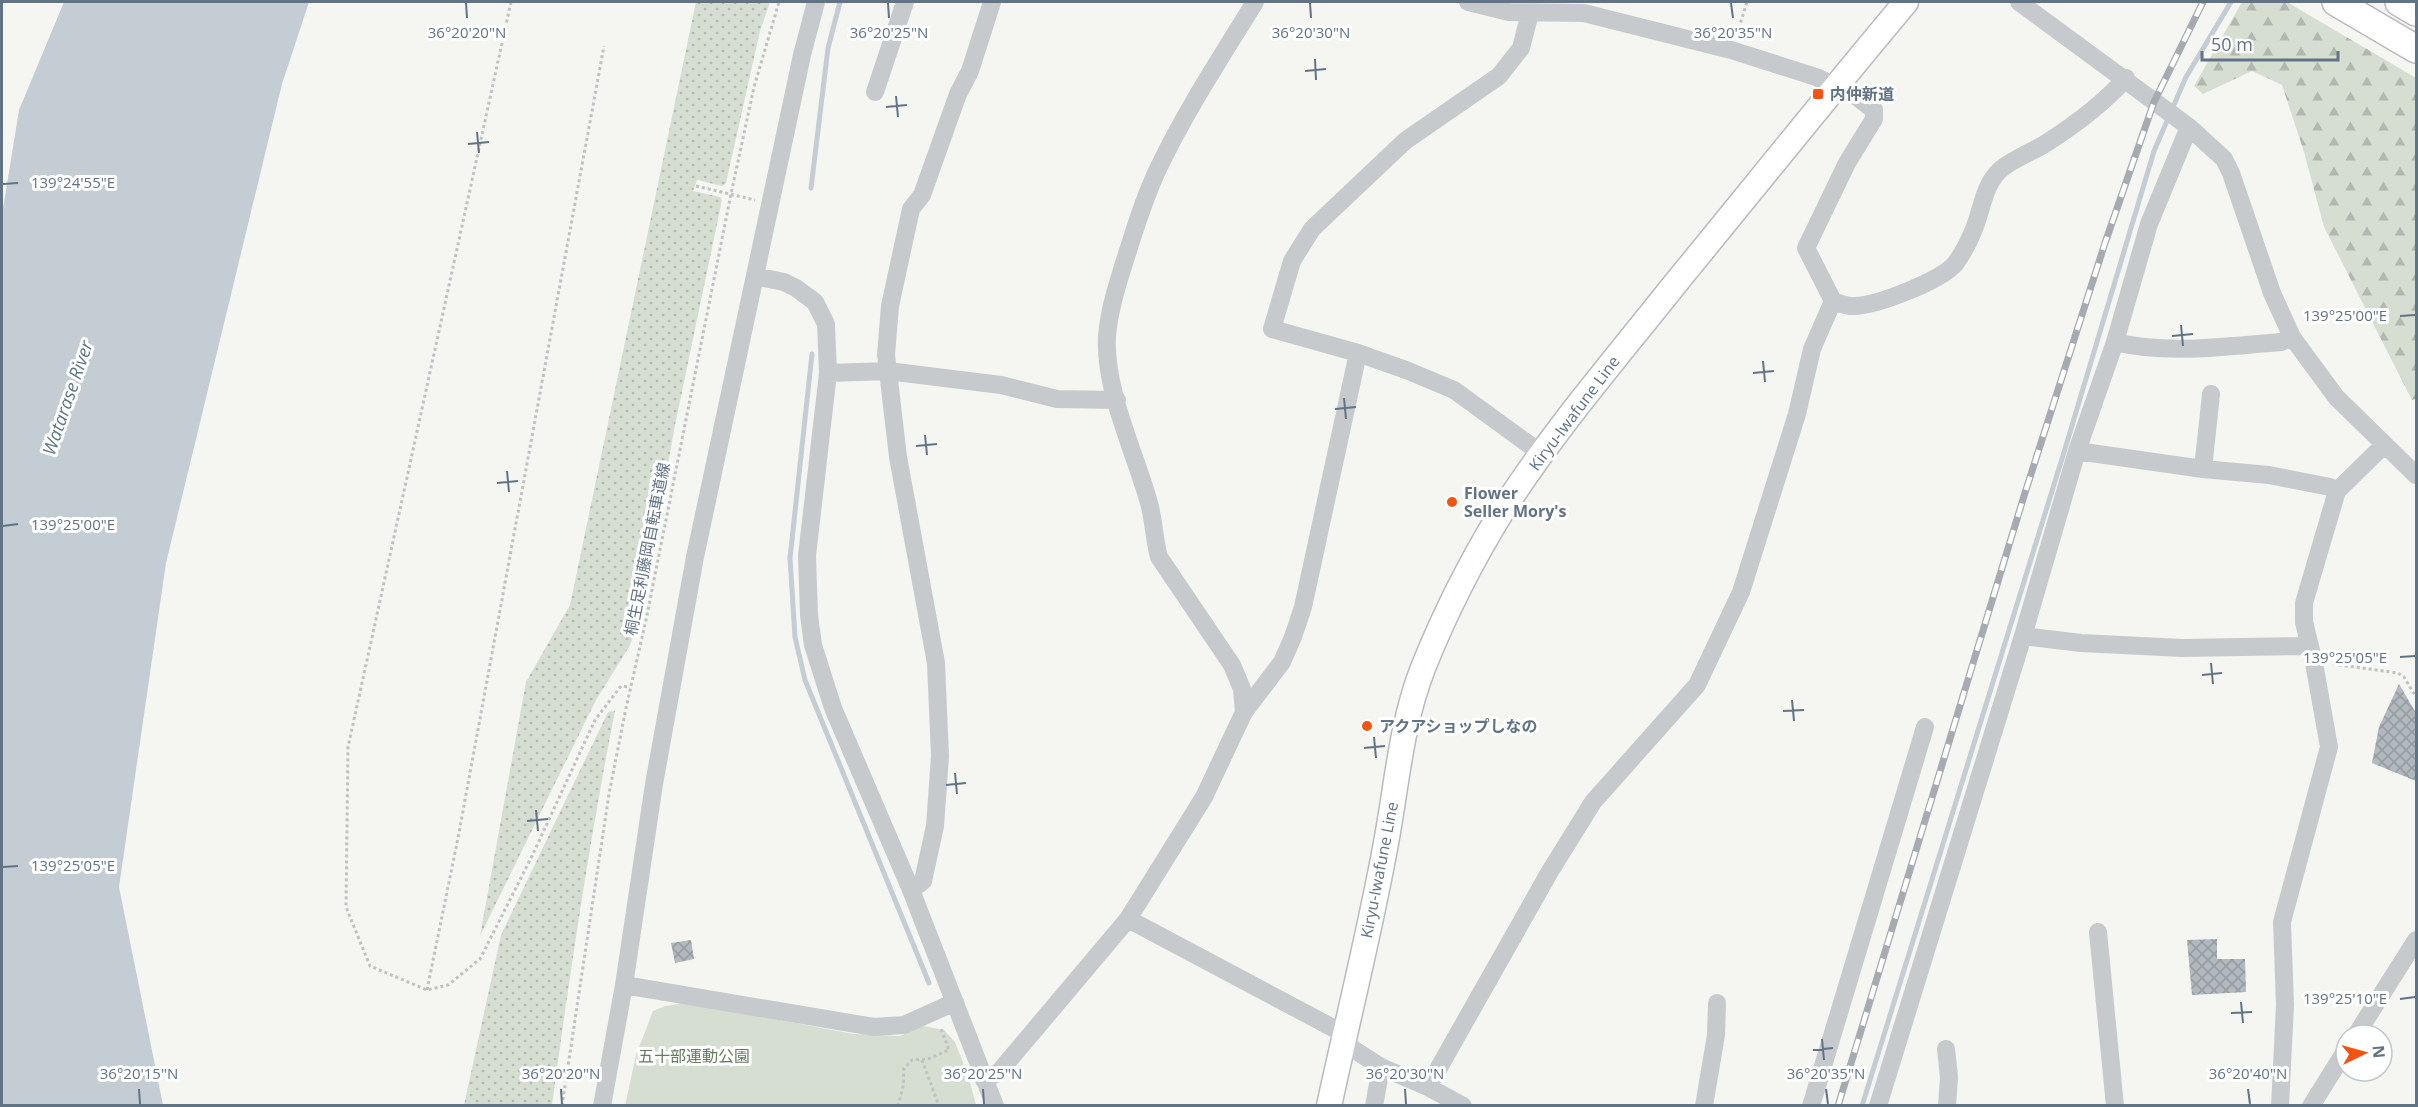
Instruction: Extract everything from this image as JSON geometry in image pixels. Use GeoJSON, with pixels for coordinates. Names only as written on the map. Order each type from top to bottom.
{"type":"FeatureCollection","features":[{"type":"Feature","properties":{"kind":"highway"},"geometry":{"type":"LineString","coordinates":[[2336,2],[2416,49]]}},
{"type":"Feature","properties":{"kind":"highway"},"geometry":{"type":"LineString","coordinates":[[2399,2],[2416,12]]}},
{"type":"Feature","properties":{"kind":"main road","name":"Kiryu-Iwafune Line"},"geometry":{"type":"LineString","coordinates":[[1329,1106],[1386,843],[1397,772],[1410,711],[1422,671],[1478,552],[1504,508],[1581,402],[1835,85],[1906,2]]}},
{"type":"Feature","properties":{"kind":"street"},"geometry":{"type":"LineString","coordinates":[[602,1106],[624,985],[654,784],[693,568],[816,2]]}},
{"type":"Feature","properties":{"kind":"street"},"geometry":{"type":"LineString","coordinates":[[875,92],[905,2]]}},
{"type":"Feature","properties":{"kind":"street"},"geometry":{"type":"LineString","coordinates":[[911,890],[923,881],[934,826],[940,756],[936,663],[898,457],[886,355],[890,306],[911,209],[922,195],[958,94],[970,71],[992,2]]}},
{"type":"Feature","properties":{"kind":"street"},"geometry":{"type":"LineString","coordinates":[[1244,712],[1242,689],[1232,665],[1160,557],[1154,541],[1150,506],[1108,366],[1107,337],[1111,311],[1137,221],[1156,173],[1180,127],[1255,2]]}},
{"type":"Feature","properties":{"kind":"street"},"geometry":{"type":"LineString","coordinates":[[1476,2],[1509,12],[1584,13],[1731,50],[1816,77],[1835,85],[1874,110],[1874,119],[1847,163],[1806,248],[1833,301],[1852,307],[1898,296],[1946,272],[1955,264],[1972,236],[1988,186],[2002,168],[2048,142],[2088,114],[2112,94],[2126,78]]}},
{"type":"Feature","properties":{"kind":"street"},"geometry":{"type":"LineString","coordinates":[[2019,2],[2126,78],[2224,159],[2231,173],[2272,293],[2292,337],[2336,397],[2416,475]]}},
{"type":"Feature","properties":{"kind":"street"},"geometry":{"type":"LineString","coordinates":[[1530,13],[1521,48],[1509,67],[1486,88],[1405,141],[1379,163],[1312,229],[1292,261],[1272,328],[1406,370],[1454,390],[1542,454]]}},
{"type":"Feature","properties":{"kind":"street"},"geometry":{"type":"LineString","coordinates":[[1878,1106],[2023,636],[2077,451],[2115,342],[2178,119]]}},
{"type":"Feature","properties":{"kind":"street"},"geometry":{"type":"LineString","coordinates":[[755,276],[784,282],[796,288],[815,302],[826,324],[828,373],[807,556],[809,615],[813,645],[833,708],[911,890],[995,1106]]}},
{"type":"Feature","properties":{"kind":"street"},"geometry":{"type":"LineString","coordinates":[[1428,1087],[1549,873],[1593,802],[1697,685],[1742,592],[1797,414],[1812,349],[1833,301]]}},
{"type":"Feature","properties":{"kind":"street"},"geometry":{"type":"LineString","coordinates":[[2115,342],[2126,345],[2191,349],[2281,342],[2292,337]]}},
{"type":"Feature","properties":{"kind":"street"},"geometry":{"type":"LineString","coordinates":[[984,1080],[999,1072],[1128,919],[1204,797],[1244,712],[1282,662],[1303,607],[1358,354]]}},
{"type":"Feature","properties":{"kind":"street"},"geometry":{"type":"LineString","coordinates":[[828,373],[888,370],[1001,384],[1057,399],[1117,400]]}},
{"type":"Feature","properties":{"kind":"street"},"geometry":{"type":"LineString","coordinates":[[2203,469],[2211,394]]}},
{"type":"Feature","properties":{"kind":"street"},"geometry":{"type":"LineString","coordinates":[[2280,1106],[2285,1005],[2282,922],[2329,747],[2304,622],[2304,603],[2337,491],[2384,445]]}},
{"type":"Feature","properties":{"kind":"street"},"geometry":{"type":"LineString","coordinates":[[2077,451],[2203,469],[2269,475],[2330,487],[2337,491]]}},
{"type":"Feature","properties":{"kind":"street"},"geometry":{"type":"LineString","coordinates":[[2023,636],[2081,643],[2312,655]]}},
{"type":"Feature","properties":{"kind":"street"},"geometry":{"type":"LineString","coordinates":[[1811,1106],[1925,727]]}},
{"type":"Feature","properties":{"kind":"street"},"geometry":{"type":"LineString","coordinates":[[1128,919],[1335,1029],[1353,1049],[1381,1067],[1428,1087],[1463,1106]]}},
{"type":"Feature","properties":{"kind":"street"},"geometry":{"type":"LineString","coordinates":[[2098,932],[2115,1106]]}},
{"type":"Feature","properties":{"kind":"street"},"geometry":{"type":"LineString","coordinates":[[2364,1023],[2416,940]]}},
{"type":"Feature","properties":{"kind":"street"},"geometry":{"type":"LineString","coordinates":[[624,985],[874,1027],[904,1025],[955,1002]]}},
{"type":"Feature","properties":{"kind":"street"},"geometry":{"type":"LineString","coordinates":[[1704,1106],[1716,1035],[1717,1003]]}},
{"type":"Feature","properties":{"kind":"street"},"geometry":{"type":"LineString","coordinates":[[1946,1049],[1949,1077],[1947,1106]]}},
{"type":"Feature","properties":{"kind":"street"},"geometry":{"type":"LineString","coordinates":[[1374,1106],[1381,1067]]}},
{"type":"Feature","properties":{"kind":"street"},"geometry":{"type":"LineString","coordinates":[[2310,1106],[2334,1069]]}},
{"type":"Feature","properties":{"kind":"path"},"geometry":{"type":"LineString","coordinates":[[511,2],[348,747],[346,907],[370,966],[427,990],[448,985],[480,959],[533,854],[594,720],[621,686],[630,687]]}},
{"type":"Feature","properties":{"kind":"path","name":"桐生足利藤岡自転車道線"},"geometry":{"type":"LineString","coordinates":[[561,1106],[582,982],[609,794],[630,687],[646,620],[754,87],[779,2]]}},
{"type":"Feature","properties":{"kind":"path"},"geometry":{"type":"LineString","coordinates":[[1731,50],[1747,2]]}},
{"type":"Feature","properties":{"kind":"path"},"geometry":{"type":"LineString","coordinates":[[427,990],[458,838],[604,46]]}},
{"type":"Feature","properties":{"kind":"path"},"geometry":{"type":"LineString","coordinates":[[696,186],[756,200]]}},
{"type":"Feature","properties":{"kind":"path"},"geometry":{"type":"LineString","coordinates":[[2312,655],[2398,673],[2404,677],[2416,697]]}},
{"type":"Feature","properties":{"kind":"path"},"geometry":{"type":"LineString","coordinates":[[898,1106],[903,1086],[904,1068],[912,1060],[922,1060],[949,1050],[941,1029]]}},
{"type":"Feature","properties":{"kind":"path"},"geometry":{"type":"LineString","coordinates":[[922,1060],[939,1106]]}},
{"type":"Feature","properties":{"kind":"green space"},"geometry":{"type":"Polygon","coordinates":[[[696,2],[770,2],[760,31],[726,183],[722,186],[697,180],[693,191],[720,197],[722,200],[675,425],[640,620],[629,647],[596,700],[480,936],[526,682],[570,605],[696,2]]]}},
{"type":"Feature","properties":{"kind":"green space"},"geometry":{"type":"Polygon","coordinates":[[[2242,2],[2287,2],[2416,78],[2416,399],[2412,400],[2324,227],[2304,152],[2282,85],[2252,71],[2203,94],[2194,86],[2242,2]]]}},
{"type":"Feature","properties":{"kind":"green space"},"geometry":{"type":"Polygon","coordinates":[[[615,711],[580,908],[552,1105],[464,1105],[501,935],[608,712],[615,711]]]}},
{"type":"Feature","properties":{"kind":"green space","name":"五十部運動公園"},"geometry":{"type":"Polygon","coordinates":[[[700,1005],[854,1034],[900,1036],[923,1026],[944,1030],[955,1042],[968,1075],[976,1105],[625,1106],[636,1055],[653,1011],[665,1006],[700,1005]]]}},
{"type":"Feature","properties":{"kind":"water","name":"Watarase River"},"geometry":{"type":"Polygon","coordinates":[[[64,2],[309,2],[282,84],[166,563],[119,887],[163,1105],[2,1105],[2,215],[19,110],[64,2]]]}},
{"type":"Feature","properties":{"kind":"building"},"geometry":{"type":"Polygon","coordinates":[[[2399,684],[2416,713],[2416,781],[2372,763],[2379,727],[2399,684]]]}},
{"type":"Feature","properties":{"kind":"building"},"geometry":{"type":"Polygon","coordinates":[[[2217,939],[2217,959],[2245,959],[2246,992],[2192,995],[2187,940],[2217,939]]]}},
{"type":"Feature","properties":{"kind":"building"},"geometry":{"type":"Polygon","coordinates":[[[691,940],[694,959],[675,963],[671,943],[691,940]]]}},
{"type":"Feature","properties":{"kind":"waterway"},"geometry":{"type":"LineString","coordinates":[[811,188],[828,48],[840,2]]}},
{"type":"Feature","properties":{"kind":"waterway"},"geometry":{"type":"LineString","coordinates":[[1862,1106],[2065,449],[2154,151],[2186,77],[2231,2]]}},
{"type":"Feature","properties":{"kind":"waterway"},"geometry":{"type":"LineString","coordinates":[[812,354],[790,558],[795,637],[805,680],[929,983]]}},
{"type":"Feature","properties":{"kind":"railway"},"geometry":{"type":"LineString","coordinates":[[1838,1106],[2024,496],[2105,243],[2154,102],[2203,2]]}},
{"type":"Feature","properties":{"kind":"place","name":"内仲新道"},"geometry":{"type":"Point","coordinates":[1818,94]}},
{"type":"Feature","properties":{"kind":"place","name":"Flower Seller Mory's"},"geometry":{"type":"Point","coordinates":[1452,502]}},
{"type":"Feature","properties":{"kind":"place","name":"アクアショップしなの"},"geometry":{"type":"Point","coordinates":[1367,726]}}]}
